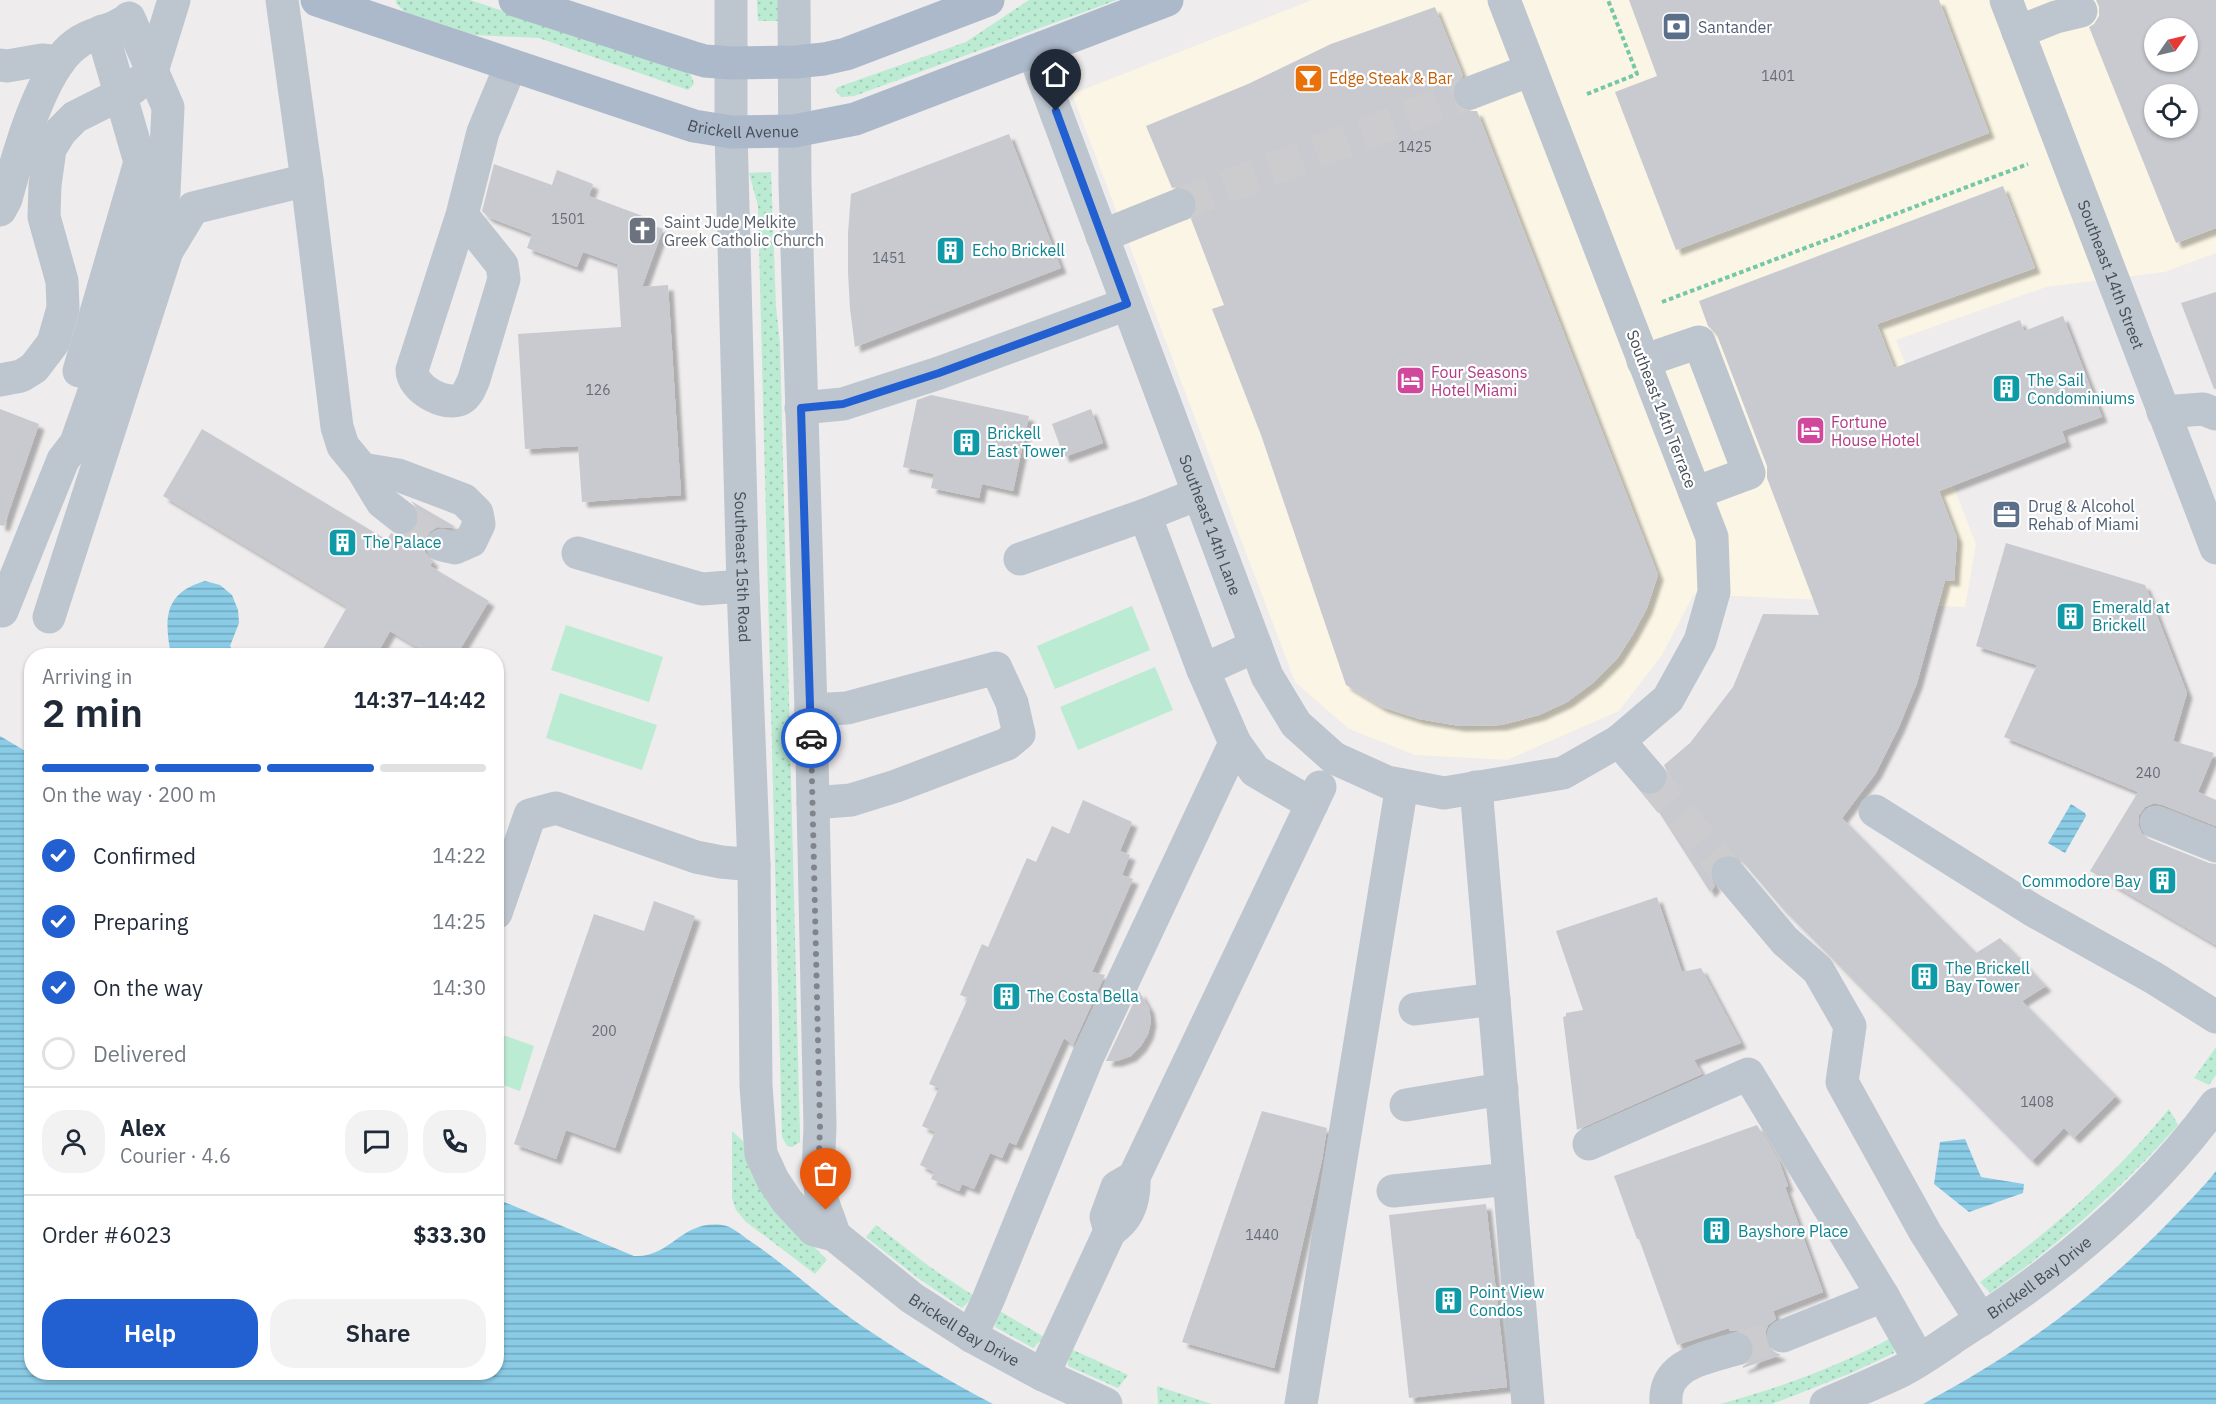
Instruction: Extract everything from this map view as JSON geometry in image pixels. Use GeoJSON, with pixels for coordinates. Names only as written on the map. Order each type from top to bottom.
{"type":"FeatureCollection","features":[{"type":"Feature","properties":{"kind":"main road","name":"Brickell Avenue"},"geometry":{"type":"LineString","coordinates":[[317,0],[376,9],[511,65],[694,126],[731,132],[794,131],[855,119],[1167,0]]}},
{"type":"Feature","properties":{"kind":"main road"},"geometry":{"type":"LineString","coordinates":[[515,0],[705,61],[732,63],[795,62],[846,54],[988,0]]}},
{"type":"Feature","properties":{"kind":"street"},"geometry":{"type":"LineString","coordinates":[[0,380],[21,376],[34,368],[53,343],[63,309],[62,281],[44,216],[45,184],[50,149],[61,131],[75,117],[133,88],[152,71],[174,0]]}},
{"type":"Feature","properties":{"kind":"street"},"geometry":{"type":"LineString","coordinates":[[282,0],[307,180],[337,427],[343,446],[362,469],[382,502],[401,517]]}},
{"type":"Feature","properties":{"kind":"street","name":"Southeast 15th Road"},"geometry":{"type":"LineString","coordinates":[[731,0],[731,132],[743,586],[754,865],[756,1086],[759,1134],[761,1154],[766,1167],[788,1201],[814,1230],[834,1235]]}},
{"type":"Feature","properties":{"kind":"street"},"geometry":{"type":"LineString","coordinates":[[794,0],[794,131],[811,710],[820,1188],[834,1235]]}},
{"type":"Feature","properties":{"kind":"street","name":"Southeast 14th Terrace"},"geometry":{"type":"LineString","coordinates":[[1504,0],[1712,537],[1714,592],[1701,641],[1668,699],[1619,741],[1563,773]]}},
{"type":"Feature","properties":{"kind":"street","name":"Southeast 14th Street"},"geometry":{"type":"LineString","coordinates":[[2006,0],[2216,548]]}},
{"type":"Feature","properties":{"kind":"street"},"geometry":{"type":"LineString","coordinates":[[2018,32],[2056,17],[2081,11]]}},
{"type":"Feature","properties":{"kind":"street"},"geometry":{"type":"LineString","coordinates":[[123,17],[168,107],[164,192],[143,207]]}},
{"type":"Feature","properties":{"kind":"street"},"geometry":{"type":"LineString","coordinates":[[0,210],[6,199],[30,119],[59,62],[73,45],[123,17]]}},
{"type":"Feature","properties":{"kind":"street"},"geometry":{"type":"LineString","coordinates":[[2,611],[63,460],[76,443],[143,207],[140,162],[120,95],[123,17]]}},
{"type":"Feature","properties":{"kind":"street","name":"Southeast 14th Lane"},"geometry":{"type":"LineString","coordinates":[[1033,51],[1267,676],[1296,724],[1334,758],[1387,782],[1444,793],[1563,773]]}},
{"type":"Feature","properties":{"kind":"street"},"geometry":{"type":"LineString","coordinates":[[0,65],[7,66],[42,60],[59,62]]}},
{"type":"Feature","properties":{"kind":"street"},"geometry":{"type":"LineString","coordinates":[[462,215],[502,266],[504,279],[474,379],[468,393],[457,400],[443,399],[423,391],[414,381],[412,370],[462,215],[483,132],[511,65]]}},
{"type":"Feature","properties":{"kind":"street"},"geometry":{"type":"LineString","coordinates":[[1470,93],[1531,70]]}},
{"type":"Feature","properties":{"kind":"street"},"geometry":{"type":"LineString","coordinates":[[49,617],[167,251],[193,208],[307,180]]}},
{"type":"Feature","properties":{"kind":"street"},"geometry":{"type":"LineString","coordinates":[[1102,236],[1179,205]]}},
{"type":"Feature","properties":{"kind":"street"},"geometry":{"type":"LineString","coordinates":[[801,408],[843,404],[939,373],[1127,304]]}},
{"type":"Feature","properties":{"kind":"street"},"geometry":{"type":"LineString","coordinates":[[1643,361],[1699,342],[1749,473],[1695,493]]}},
{"type":"Feature","properties":{"kind":"street"},"geometry":{"type":"LineString","coordinates":[[2163,412],[2203,409],[2216,414]]}},
{"type":"Feature","properties":{"kind":"street"},"geometry":{"type":"LineString","coordinates":[[362,469],[398,475],[464,500],[477,513],[479,524],[471,541],[455,548],[442,545]]}},
{"type":"Feature","properties":{"kind":"street"},"geometry":{"type":"LineString","coordinates":[[1020,559],[1198,494]]}},
{"type":"Feature","properties":{"kind":"street"},"geometry":{"type":"LineString","coordinates":[[1043,1375],[1110,1231],[1106,1217],[1117,1187],[1134,1177],[1316,796],[1256,771],[1235,743],[1203,670],[1145,515]]}},
{"type":"Feature","properties":{"kind":"street"},"geometry":{"type":"LineString","coordinates":[[578,553],[702,589],[743,586]]}},
{"type":"Feature","properties":{"kind":"street"},"geometry":{"type":"LineString","coordinates":[[1203,670],[1256,646]]}},
{"type":"Feature","properties":{"kind":"street"},"geometry":{"type":"LineString","coordinates":[[811,710],[847,708],[996,668],[1012,703],[1018,734],[1008,744],[896,786],[851,800],[813,803]]}},
{"type":"Feature","properties":{"kind":"street"},"geometry":{"type":"LineString","coordinates":[[1619,741],[1650,777]]}},
{"type":"Feature","properties":{"kind":"street"},"geometry":{"type":"LineString","coordinates":[[971,1336],[1088,1056],[1235,743]]}},
{"type":"Feature","properties":{"kind":"street"},"geometry":{"type":"LineString","coordinates":[[1301,1404],[1402,785]]}},
{"type":"Feature","properties":{"kind":"street"},"geometry":{"type":"LineString","coordinates":[[1476,788],[1528,1404]]}},
{"type":"Feature","properties":{"kind":"street"},"geometry":{"type":"LineString","coordinates":[[504,890],[530,815],[556,808],[696,857],[754,865]]}},
{"type":"Feature","properties":{"kind":"street"},"geometry":{"type":"LineString","coordinates":[[1875,811],[2034,911],[2154,978],[2216,1017]]}},
{"type":"Feature","properties":{"kind":"street"},"geometry":{"type":"LineString","coordinates":[[2156,822],[2216,846]]}},
{"type":"Feature","properties":{"kind":"street"},"geometry":{"type":"LineString","coordinates":[[1728,873],[1785,941],[1818,970],[1850,1026],[1842,1082],[1925,1232],[1982,1320]]}},
{"type":"Feature","properties":{"kind":"street"},"geometry":{"type":"LineString","coordinates":[[1415,1009],[1494,999]]}},
{"type":"Feature","properties":{"kind":"street"},"geometry":{"type":"LineString","coordinates":[[1589,1144],[1748,1074],[1883,1296],[1919,1360]]}},
{"type":"Feature","properties":{"kind":"street"},"geometry":{"type":"LineString","coordinates":[[1406,1105],[1502,1089]]}},
{"type":"Feature","properties":{"kind":"street","name":"Brickell Bay Drive"},"geometry":{"type":"LineString","coordinates":[[1826,1404],[1902,1370],[1982,1320],[2040,1279],[2101,1228],[2172,1157],[2216,1104]]}},
{"type":"Feature","properties":{"kind":"street"},"geometry":{"type":"LineString","coordinates":[[759,1134],[780,1156],[795,1160],[819,1140]]}},
{"type":"Feature","properties":{"kind":"street"},"geometry":{"type":"LineString","coordinates":[[1393,1191],[1509,1179]]}},
{"type":"Feature","properties":{"kind":"street","name":"Brickell Bay Drive"},"geometry":{"type":"LineString","coordinates":[[834,1235],[912,1298],[971,1336],[1043,1375],[1106,1404]]}},
{"type":"Feature","properties":{"kind":"street"},"geometry":{"type":"LineString","coordinates":[[1783,1336],[1883,1296]]}},
{"type":"Feature","properties":{"kind":"street"},"geometry":{"type":"LineString","coordinates":[[1666,1404],[1665,1392],[1673,1376],[1689,1363],[1736,1349]]}},
{"type":"Feature","properties":{"kind":"path"},"geometry":{"type":"LineString","coordinates":[[1587,94],[1637,74],[1608,0]]}},
{"type":"Feature","properties":{"kind":"path"},"geometry":{"type":"LineString","coordinates":[[1662,302],[2028,164]]}},
{"type":"Feature","properties":{"kind":"shaded area"},"geometry":{"type":"Polygon","coordinates":[[[1312,0],[2216,0],[2216,253],[2165,272],[2046,287],[1896,340],[1976,544],[1965,607],[1694,594],[1662,655],[1619,711],[1507,760],[1415,755],[1349,729],[1295,682],[1072,94],[1312,0]]]}},
{"type":"Feature","properties":{"kind":"green space"},"geometry":{"type":"Polygon","coordinates":[[[396,0],[470,0],[686,72],[691,75],[694,84],[688,90],[539,38],[474,35],[405,12],[396,0]]]}},
{"type":"Feature","properties":{"kind":"green space"},"geometry":{"type":"Polygon","coordinates":[[[757,0],[778,0],[779,21],[758,21],[757,0]]]}},
{"type":"Feature","properties":{"kind":"green space"},"geometry":{"type":"Polygon","coordinates":[[[1029,0],[1117,0],[854,96],[841,97],[835,90],[966,42],[1029,0]]]}},
{"type":"Feature","properties":{"kind":"green space"},"geometry":{"type":"Polygon","coordinates":[[[771,172],[776,307],[780,344],[800,1136],[800,1142],[792,1147],[787,1146],[782,1137],[758,206],[749,173],[771,172]]]}},
{"type":"Feature","properties":{"kind":"green space"},"geometry":{"type":"Polygon","coordinates":[[[1132,606],[1150,650],[1055,689],[1037,646],[1132,606]]]}},
{"type":"Feature","properties":{"kind":"green space"},"geometry":{"type":"Polygon","coordinates":[[[566,625],[663,657],[649,702],[551,670],[566,625]]]}},
{"type":"Feature","properties":{"kind":"green space"},"geometry":{"type":"Polygon","coordinates":[[[1155,667],[1173,710],[1078,750],[1060,707],[1155,667]]]}},
{"type":"Feature","properties":{"kind":"green space"},"geometry":{"type":"Polygon","coordinates":[[[560,693],[657,725],[642,770],[546,738],[560,693]]]}},
{"type":"Feature","properties":{"kind":"green space"},"geometry":{"type":"Polygon","coordinates":[[[504,1035],[534,1046],[520,1091],[504,1085],[504,1035]]]}},
{"type":"Feature","properties":{"kind":"green space"},"geometry":{"type":"Polygon","coordinates":[[[2216,1047],[2216,1075],[2209,1085],[2194,1078],[2216,1047]]]}},
{"type":"Feature","properties":{"kind":"green space"},"geometry":{"type":"Polygon","coordinates":[[[2169,1109],[2178,1125],[2135,1171],[2065,1235],[1990,1293],[1980,1282],[2080,1202],[2104,1180],[2169,1109]]]}},
{"type":"Feature","properties":{"kind":"green space"},"geometry":{"type":"Polygon","coordinates":[[[732,1131],[744,1142],[777,1209],[827,1260],[815,1274],[745,1221],[736,1210],[732,1198],[732,1131]]]}},
{"type":"Feature","properties":{"kind":"green space"},"geometry":{"type":"Polygon","coordinates":[[[876,1225],[930,1267],[974,1296],[962,1308],[918,1278],[866,1237],[876,1225]]]}},
{"type":"Feature","properties":{"kind":"green space"},"geometry":{"type":"Polygon","coordinates":[[[998,1310],[1044,1337],[1033,1348],[995,1327],[998,1310]]]}},
{"type":"Feature","properties":{"kind":"green space"},"geometry":{"type":"Polygon","coordinates":[[[1893,1337],[1894,1353],[1851,1373],[1772,1404],[1720,1404],[1809,1375],[1893,1337]]]}},
{"type":"Feature","properties":{"kind":"green space"},"geometry":{"type":"Polygon","coordinates":[[[1069,1348],[1128,1375],[1118,1388],[1068,1366],[1069,1348]]]}},
{"type":"Feature","properties":{"kind":"green space"},"geometry":{"type":"Polygon","coordinates":[[[1157,1386],[1212,1404],[1158,1404],[1157,1386]]]}},
{"type":"Feature","properties":{"kind":"water"},"geometry":{"type":"Polygon","coordinates":[[[205,581],[220,585],[232,595],[238,610],[239,623],[230,646],[231,648],[170,648],[168,630],[170,609],[181,592],[205,581]]]}},
{"type":"Feature","properties":{"kind":"water"},"geometry":{"type":"Polygon","coordinates":[[[0,736],[24,750],[24,1380],[504,1380],[504,1202],[634,1256],[658,1251],[696,1228],[708,1225],[729,1227],[776,1259],[869,1331],[921,1364],[993,1404],[0,1404],[0,736]]]}},
{"type":"Feature","properties":{"kind":"water"},"geometry":{"type":"Polygon","coordinates":[[[2071,804],[2086,816],[2065,853],[2048,843],[2071,804]]]}},
{"type":"Feature","properties":{"kind":"water"},"geometry":{"type":"Polygon","coordinates":[[[1965,1139],[1981,1177],[2024,1184],[2023,1193],[1969,1212],[1934,1184],[1940,1142],[1965,1139]]]}},
{"type":"Feature","properties":{"kind":"water"},"geometry":{"type":"Polygon","coordinates":[[[2216,1171],[2216,1404],[1923,1404],[1990,1365],[2084,1299],[2142,1249],[2216,1171]]]}},
{"type":"Feature","properties":{"kind":"building"},"geometry":{"type":"Polygon","coordinates":[[[1629,0],[1939,0],[1989,133],[1676,250],[1615,92],[1657,76],[1629,0]]]}},
{"type":"Feature","properties":{"kind":"building"},"geometry":{"type":"Polygon","coordinates":[[[2096,0],[2216,0],[2216,228],[2176,243],[2089,27],[2099,16],[2096,0]]]}},
{"type":"Feature","properties":{"kind":"building","name":"Four Seasons Hotel Miami"},"geometry":{"type":"Polygon","coordinates":[[[1435,7],[1463,76],[1455,82],[1452,89],[1453,100],[1458,107],[1466,111],[1477,111],[1658,575],[1647,608],[1633,634],[1617,659],[1594,682],[1567,702],[1539,715],[1501,725],[1460,726],[1419,719],[1382,707],[1346,685],[1261,435],[1212,309],[1224,305],[1191,219],[1197,208],[1197,199],[1190,190],[1181,186],[1172,188],[1146,126],[1248,84],[1331,44],[1435,7]]]}},
{"type":"Feature","properties":{"kind":"building","name":"Echo Brickell"},"geometry":{"type":"Polygon","coordinates":[[[1009,134],[1061,268],[855,347],[848,272],[851,194],[1009,134]]]}},
{"type":"Feature","properties":{"kind":"building"},"geometry":{"type":"Polygon","coordinates":[[[494,164],[552,185],[557,170],[593,184],[589,196],[648,218],[646,223],[663,229],[642,287],[668,285],[681,495],[582,502],[578,446],[525,449],[518,334],[621,327],[617,264],[583,252],[577,267],[527,248],[532,234],[488,217],[482,211],[494,164]]]}},
{"type":"Feature","properties":{"kind":"building"},"geometry":{"type":"Polygon","coordinates":[[[2003,186],[2035,268],[1877,324],[1894,368],[2020,320],[2024,331],[2063,316],[2102,417],[2062,431],[2066,442],[1939,491],[1957,538],[1954,581],[1945,580],[1917,683],[1899,727],[1876,773],[1842,818],[1976,953],[2000,938],[2046,986],[2022,1001],[2116,1096],[2074,1138],[2064,1128],[2032,1161],[1782,908],[1742,861],[1734,855],[1725,855],[1716,859],[1710,867],[1710,876],[1715,886],[1710,892],[1648,795],[1663,791],[1668,783],[1668,774],[1664,765],[1690,743],[1733,687],[1763,614],[1819,615],[1767,478],[1767,466],[1717,335],[1708,326],[1699,301],[2003,186]]]}},
{"type":"Feature","properties":{"kind":"building"},"geometry":{"type":"Polygon","coordinates":[[[2216,292],[2216,389],[2214,389],[2181,303],[2216,292]]]}},
{"type":"Feature","properties":{"kind":"building","name":"Brickell East Tower"},"geometry":{"type":"Polygon","coordinates":[[[931,395],[1029,416],[1013,491],[982,484],[979,498],[931,488],[934,474],[903,467],[917,400],[931,395]]]}},
{"type":"Feature","properties":{"kind":"building"},"geometry":{"type":"Polygon","coordinates":[[[0,409],[39,424],[4,526],[0,525],[0,409]]]}},
{"type":"Feature","properties":{"kind":"building"},"geometry":{"type":"Polygon","coordinates":[[[1091,409],[1103,443],[1064,457],[1052,424],[1091,409]]]}},
{"type":"Feature","properties":{"kind":"building","name":"The Palace"},"geometry":{"type":"Polygon","coordinates":[[[202,429],[387,540],[391,533],[399,536],[407,535],[416,528],[419,511],[411,501],[454,526],[453,528],[437,527],[428,533],[424,540],[424,550],[433,561],[430,566],[489,601],[461,648],[419,648],[390,631],[380,648],[324,648],[347,607],[163,496],[202,429]]]}},
{"type":"Feature","properties":{"kind":"building"},"geometry":{"type":"Polygon","coordinates":[[[2006,543],[2145,585],[2187,693],[2173,741],[2214,753],[2198,792],[2216,800],[2216,826],[2154,803],[2145,807],[2139,815],[2138,825],[2142,834],[2149,839],[2216,864],[2216,945],[2090,871],[2138,792],[2004,737],[2037,665],[1976,646],[2006,543]]]}},
{"type":"Feature","properties":{"kind":"building","name":"The Costa Bella"},"geometry":{"type":"Polygon","coordinates":[[[1083,800],[1132,822],[1120,851],[1130,855],[1122,875],[1133,879],[1092,972],[1105,975],[1073,1045],[1064,1038],[1016,1145],[1009,1142],[1002,1158],[990,1153],[974,1189],[962,1184],[959,1191],[931,1179],[934,1172],[920,1165],[935,1132],[922,1126],[939,1088],[929,1084],[968,998],[960,995],[982,944],[988,947],[1027,858],[1036,862],[1052,826],[1069,834],[1083,800]]]}},
{"type":"Feature","properties":{"kind":"building"},"geometry":{"type":"Polygon","coordinates":[[[1657,897],[1682,972],[1701,968],[1741,1043],[1694,1060],[1702,1074],[1577,1130],[1563,1017],[1566,1013],[1583,1010],[1556,931],[1657,897]]]}},
{"type":"Feature","properties":{"kind":"building"},"geometry":{"type":"Polygon","coordinates":[[[654,901],[695,916],[615,1148],[566,1130],[556,1159],[514,1144],[594,914],[644,931],[654,901]]]}},
{"type":"Feature","properties":{"kind":"building"},"geometry":{"type":"Polygon","coordinates":[[[1139,991],[1149,1008],[1151,1021],[1148,1034],[1131,1056],[1117,1061],[1106,1061],[1139,991]]]}},
{"type":"Feature","properties":{"kind":"building"},"geometry":{"type":"Polygon","coordinates":[[[1262,1111],[1327,1128],[1322,1160],[1274,1368],[1182,1342],[1262,1111]]]}},
{"type":"Feature","properties":{"kind":"building","name":"Bayshore Place"},"geometry":{"type":"Polygon","coordinates":[[[1757,1125],[1779,1161],[1788,1186],[1785,1187],[1823,1292],[1773,1311],[1776,1319],[1768,1325],[1765,1342],[1772,1351],[1781,1355],[1743,1368],[1754,1354],[1754,1345],[1749,1336],[1741,1331],[1730,1331],[1729,1328],[1677,1345],[1614,1176],[1757,1125]]]}},
{"type":"Feature","properties":{"kind":"building","name":"Point View Condos"},"geometry":{"type":"Polygon","coordinates":[[[1486,1204],[1507,1387],[1409,1398],[1389,1215],[1486,1204]]]}},
{"type":"Feature","properties":{"kind":"tunnel"},"geometry":{"type":"LineString","coordinates":[[1179,205],[1470,93]]}},
{"type":"Feature","properties":{"kind":"tunnel"},"geometry":{"type":"LineString","coordinates":[[401,517],[442,545]]}},
{"type":"Feature","properties":{"kind":"tunnel"},"geometry":{"type":"LineString","coordinates":[[1650,777],[1728,873]]}},
{"type":"Feature","properties":{"kind":"tunnel"},"geometry":{"type":"LineString","coordinates":[[1736,1349],[1783,1336]]}},
{"type":"Feature","properties":{"kind":"way so far"},"geometry":{"type":"LineString","coordinates":[[811,738],[820,1188],[826,1210]]}},
{"type":"Feature","properties":{"kind":"place","name":"Santander"},"geometry":{"type":"Point","coordinates":[1677,27]}},
{"type":"Feature","properties":{"kind":"place","name":"Edge Steak & Bar"},"geometry":{"type":"Point","coordinates":[1308,78]}},
{"type":"Feature","properties":{"kind":"place","name":"Saint Jude Melkite Greek Catholic Church"},"geometry":{"type":"Point","coordinates":[643,231]}},
{"type":"Feature","properties":{"kind":"place","name":"Echo Brickell"},"geometry":{"type":"Point","coordinates":[951,250]}},
{"type":"Feature","properties":{"kind":"place","name":"Four Seasons Hotel Miami"},"geometry":{"type":"Point","coordinates":[1410,381]}},
{"type":"Feature","properties":{"kind":"place","name":"The Sail Condominiums"},"geometry":{"type":"Point","coordinates":[2006,389]}},
{"type":"Feature","properties":{"kind":"place","name":"Fortune House Hotel"},"geometry":{"type":"Point","coordinates":[1810,431]}},
{"type":"Feature","properties":{"kind":"place","name":"Brickell East Tower"},"geometry":{"type":"Point","coordinates":[966,442]}},
{"type":"Feature","properties":{"kind":"place","name":"Drug & Alcohol Rehab of Miami"},"geometry":{"type":"Point","coordinates":[2007,515]}},
{"type":"Feature","properties":{"kind":"place","name":"The Palace"},"geometry":{"type":"Point","coordinates":[342,542]}},
{"type":"Feature","properties":{"kind":"place","name":"Emerald at Brickell"},"geometry":{"type":"Point","coordinates":[2071,616]}},
{"type":"Feature","properties":{"kind":"place","name":"Commodore Bay"},"geometry":{"type":"Point","coordinates":[2162,881]}},
{"type":"Feature","properties":{"kind":"place","name":"The Brickell Bay Tower"},"geometry":{"type":"Point","coordinates":[1924,977]}},
{"type":"Feature","properties":{"kind":"place","name":"The Costa Bella"},"geometry":{"type":"Point","coordinates":[1006,996]}},
{"type":"Feature","properties":{"kind":"place","name":"Bayshore Place"},"geometry":{"type":"Point","coordinates":[1717,1231]}},
{"type":"Feature","properties":{"kind":"place","name":"Point View Condos"},"geometry":{"type":"Point","coordinates":[1448,1301]}},
{"type":"Feature","properties":{"kind":"route"},"geometry":{"type":"LineString","coordinates":[[811,738],[801,408],[843,404],[939,373],[1127,304],[1056,111]]}}]}
